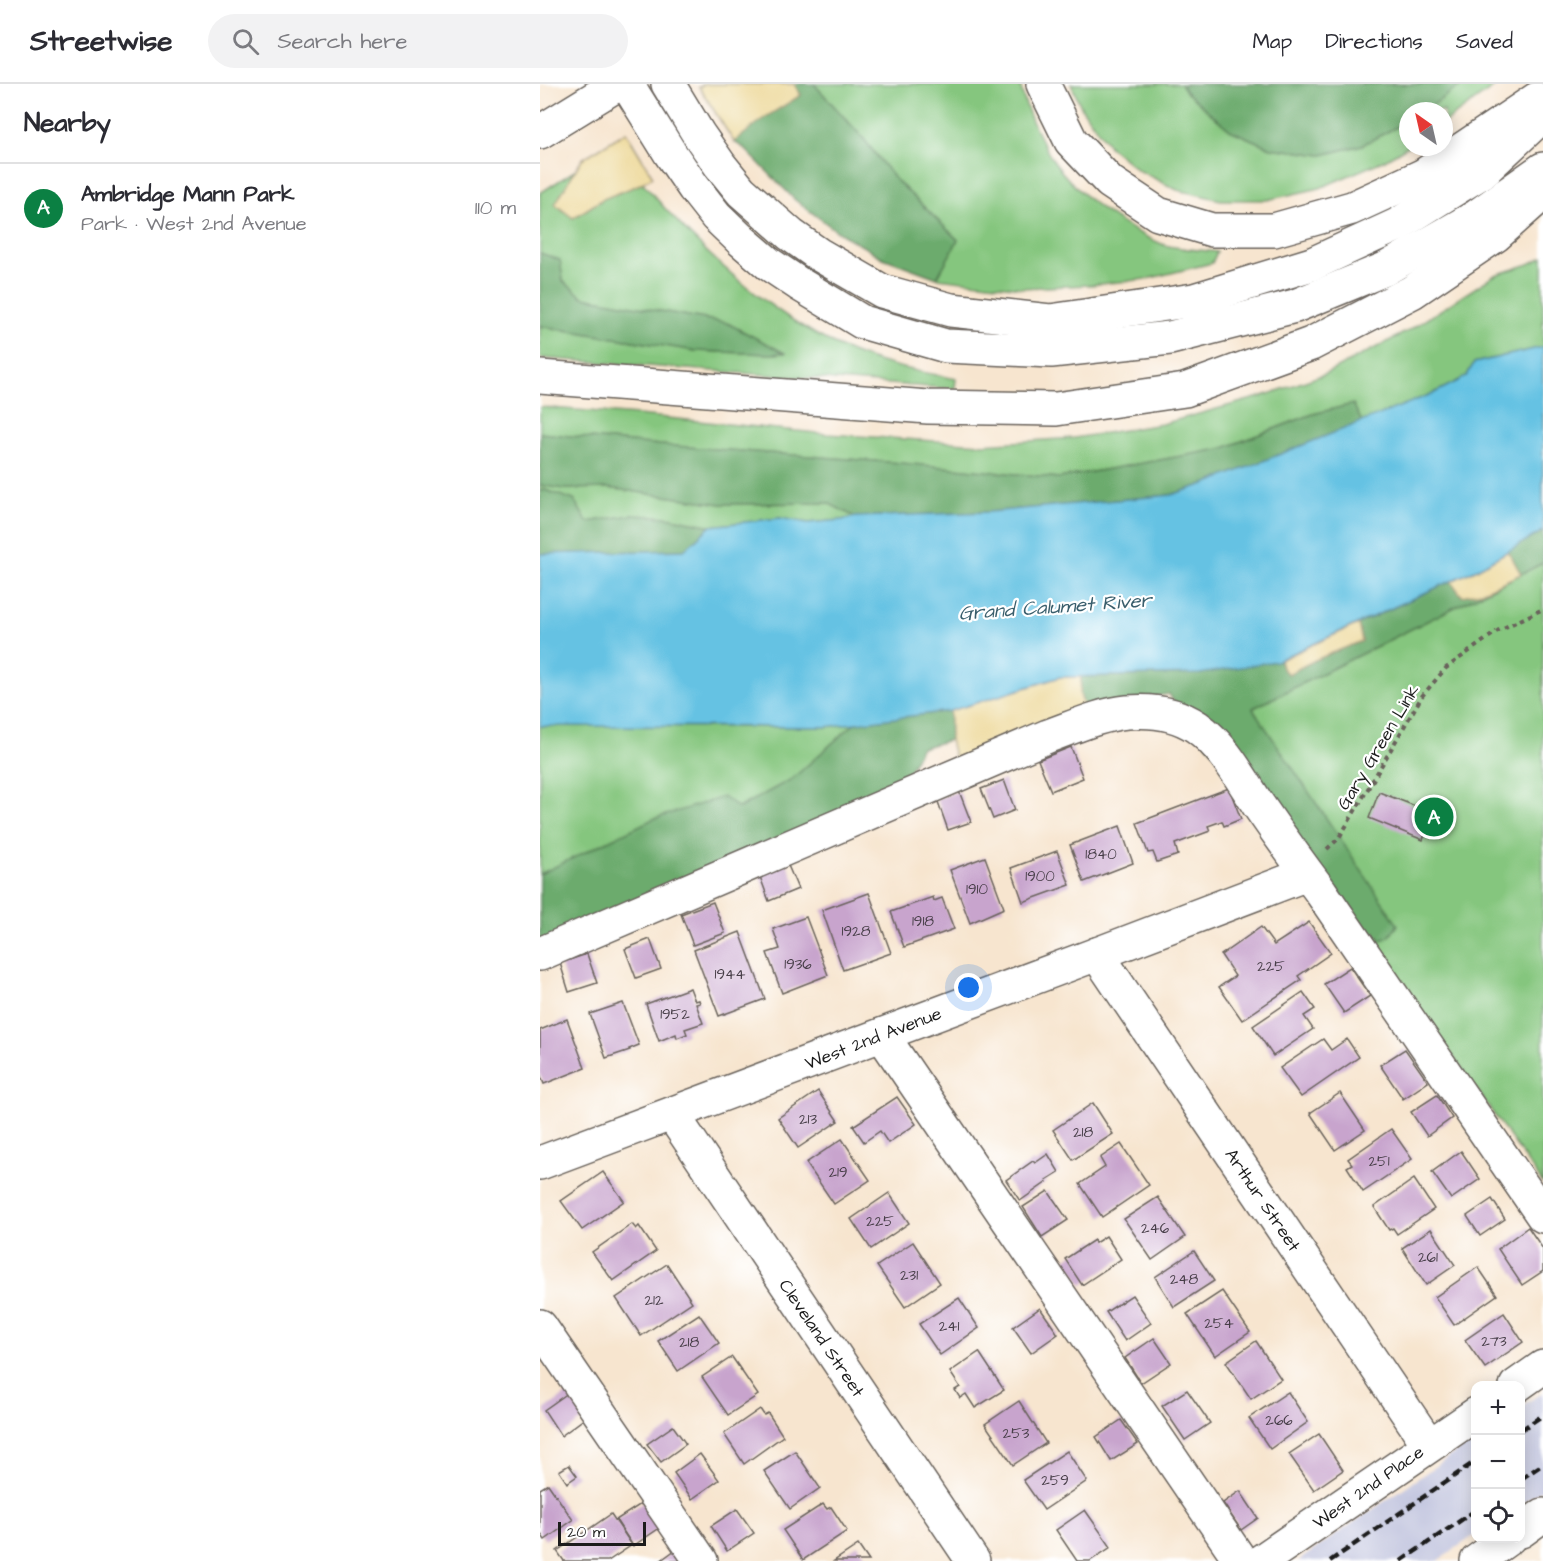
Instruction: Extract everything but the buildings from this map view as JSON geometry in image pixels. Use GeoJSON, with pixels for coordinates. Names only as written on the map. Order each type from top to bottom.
{"type":"FeatureCollection","features":[{"type":"Feature","properties":{"kind":"main road"},"geometry":{"type":"LineString","coordinates":[[540,132],[618,84]]}},
{"type":"Feature","properties":{"kind":"main road"},"geometry":{"type":"LineString","coordinates":[[627,84],[669,153],[716,216],[769,264],[861,322],[946,346],[1051,351],[1170,338],[1295,306],[1385,269],[1477,216],[1543,169]]}},
{"type":"Feature","properties":{"kind":"main road"},"geometry":{"type":"LineString","coordinates":[[668,84],[699,135],[741,191],[791,235],[818,254],[882,291],[951,310],[1050,321],[1194,300],[1312,264],[1397,225],[1482,172],[1543,115]]}},
{"type":"Feature","properties":{"kind":"main road"},"geometry":{"type":"LineString","coordinates":[[1043,84],[1071,141],[1110,182],[1158,214],[1212,230],[1274,230],[1352,208],[1424,175],[1543,94]]}},
{"type":"Feature","properties":{"kind":"main road"},"geometry":{"type":"LineString","coordinates":[[540,377],[939,408],[1056,409],[1185,390],[1311,344],[1412,292],[1496,235],[1543,192]]}},
{"type":"Feature","properties":{"kind":"main road"},"geometry":{"type":"LineString","coordinates":[[540,954],[1048,736],[1112,714],[1162,712],[1183,719],[1198,728],[1227,757],[1543,1216]]}},
{"type":"Feature","properties":{"kind":"main road","name":"West 2nd Avenue"},"geometry":{"type":"LineString","coordinates":[[540,1163],[1307,874]]}},
{"type":"Feature","properties":{"kind":"main road","name":"Arthur Street"},"geometry":{"type":"LineString","coordinates":[[1097,954],[1429,1445]]}},
{"type":"Feature","properties":{"kind":"main road"},"geometry":{"type":"LineString","coordinates":[[882,1035],[1242,1561]]}},
{"type":"Feature","properties":{"kind":"main road","name":"Cleveland Street"},"geometry":{"type":"LineString","coordinates":[[672,1114],[973,1561]]}},
{"type":"Feature","properties":{"kind":"main road"},"geometry":{"type":"LineString","coordinates":[[540,1326],[701,1561]]}},
{"type":"Feature","properties":{"kind":"main road"},"geometry":{"type":"LineString","coordinates":[[1523,1381],[1543,1367]]}},
{"type":"Feature","properties":{"kind":"main road","name":"West 2nd Place"},"geometry":{"type":"LineString","coordinates":[[1261,1561],[1471,1417]]}},
{"type":"Feature","properties":{"kind":"main road"},"geometry":{"type":"LineString","coordinates":[[1502,1547],[1543,1515]]}},
{"type":"Feature","properties":{"kind":"path","name":"Gary Green Link"},"geometry":{"type":"LineString","coordinates":[[1330,847],[1345,828],[1422,696],[1446,668],[1499,630],[1543,609]]}},
{"type":"Feature","properties":{"kind":"shaded area"},"geometry":{"type":"Polygon","coordinates":[[[1543,1392],[1543,1489],[1525,1501],[1525,1435],[1525,1404],[1543,1392]]]}},
{"type":"Feature","properties":{"kind":"shaded area"},"geometry":{"type":"Polygon","coordinates":[[[1471,1442],[1471,1538],[1437,1561],[1298,1561],[1471,1442]]]}},
{"type":"Feature","properties":{"kind":"green space"},"geometry":{"type":"Polygon","coordinates":[[[794,84],[814,84],[863,138],[893,177],[958,240],[937,278],[883,258],[838,232],[795,200],[744,148],[734,142],[764,118],[801,95],[794,84]]]}},
{"type":"Feature","properties":{"kind":"green space"},"geometry":{"type":"Polygon","coordinates":[[[814,84],[1020,84],[1031,118],[1048,152],[1061,171],[1082,193],[1121,222],[1148,238],[1167,246],[1217,252],[1212,263],[1147,279],[1091,285],[1022,288],[937,278],[958,240],[893,177],[863,138],[814,84]]]}},
{"type":"Feature","properties":{"kind":"green space"},"geometry":{"type":"Polygon","coordinates":[[[1071,84],[1181,84],[1186,92],[1230,130],[1271,148],[1322,155],[1362,145],[1399,126],[1399,151],[1385,160],[1320,188],[1267,200],[1221,200],[1177,190],[1138,170],[1110,147],[1082,109],[1071,84]]]}},
{"type":"Feature","properties":{"kind":"green space"},"geometry":{"type":"Polygon","coordinates":[[[1181,84],[1463,84],[1437,102],[1399,102],[1399,126],[1362,145],[1322,155],[1271,148],[1230,130],[1186,92],[1181,84]]]}},
{"type":"Feature","properties":{"kind":"green space"},"geometry":{"type":"Polygon","coordinates":[[[1463,84],[1498,84],[1453,116],[1453,102],[1437,102],[1463,84]]]}},
{"type":"Feature","properties":{"kind":"green space"},"geometry":{"type":"Polygon","coordinates":[[[576,170],[556,204],[573,218],[603,199],[643,183],[716,261],[779,311],[821,337],[866,358],[956,379],[955,388],[540,358],[540,326],[696,351],[784,353],[727,323],[583,297],[563,281],[560,260],[540,253],[540,193],[576,170]]]}},
{"type":"Feature","properties":{"kind":"green space"},"geometry":{"type":"Polygon","coordinates":[[[540,253],[560,260],[563,281],[583,297],[727,323],[785,353],[696,351],[540,326],[540,253]]]}},
{"type":"Feature","properties":{"kind":"green space"},"geometry":{"type":"Polygon","coordinates":[[[1543,257],[1543,347],[1474,363],[1466,377],[1434,393],[1362,422],[1353,404],[1313,414],[1221,449],[1059,478],[540,433],[540,407],[827,434],[982,444],[1074,438],[1162,424],[1260,397],[1325,374],[1408,331],[1495,275],[1543,257]]]}},
{"type":"Feature","properties":{"kind":"green space"},"geometry":{"type":"Polygon","coordinates":[[[1353,404],[1362,422],[1205,484],[1171,495],[989,512],[855,517],[828,503],[722,504],[608,488],[564,489],[540,485],[540,433],[1059,478],[1221,449],[1313,414],[1353,404]]]}},
{"type":"Feature","properties":{"kind":"green space"},"geometry":{"type":"Polygon","coordinates":[[[540,485],[564,489],[608,488],[722,504],[828,503],[855,517],[808,523],[780,518],[711,526],[667,517],[633,515],[587,522],[574,500],[545,490],[540,491],[540,485]]]}},
{"type":"Feature","properties":{"kind":"green space"},"geometry":{"type":"Polygon","coordinates":[[[545,490],[574,500],[587,522],[633,515],[667,517],[711,526],[684,550],[540,554],[540,491],[545,490]]]}},
{"type":"Feature","properties":{"kind":"green space"},"geometry":{"type":"Polygon","coordinates":[[[1543,531],[1543,563],[1521,574],[1508,551],[1543,531]]]}},
{"type":"Feature","properties":{"kind":"green space"},"geometry":{"type":"Polygon","coordinates":[[[1543,563],[1543,1184],[1373,943],[1252,709],[1543,563]]]}},
{"type":"Feature","properties":{"kind":"green space"},"geometry":{"type":"Polygon","coordinates":[[[1521,574],[1253,708],[1398,925],[1389,937],[1373,943],[1178,709],[1169,694],[1085,709],[1080,695],[1081,677],[1200,674],[1280,660],[1282,668],[1288,674],[1362,641],[1358,624],[1451,581],[1462,596],[1521,574]]]}},
{"type":"Feature","properties":{"kind":"green space"},"geometry":{"type":"Polygon","coordinates":[[[950,711],[950,740],[921,748],[903,783],[540,944],[540,874],[653,819],[723,797],[739,808],[792,779],[855,723],[950,711]]]}},
{"type":"Feature","properties":{"kind":"green space"},"geometry":{"type":"Polygon","coordinates":[[[855,723],[792,779],[738,808],[723,797],[540,874],[540,726],[825,727],[855,723]]]}},
{"type":"Feature","properties":{"kind":"sand"},"geometry":{"type":"Polygon","coordinates":[[[704,84],[794,84],[801,95],[764,118],[734,142],[699,87],[704,84]]]}},
{"type":"Feature","properties":{"kind":"sand"},"geometry":{"type":"Polygon","coordinates":[[[626,132],[653,177],[603,199],[573,218],[555,204],[582,159],[626,132]]]}},
{"type":"Feature","properties":{"kind":"sand"},"geometry":{"type":"Polygon","coordinates":[[[1508,551],[1521,574],[1481,592],[1462,596],[1451,581],[1475,570],[1508,551]]]}},
{"type":"Feature","properties":{"kind":"sand"},"geometry":{"type":"Polygon","coordinates":[[[1358,624],[1362,641],[1288,674],[1282,668],[1280,660],[1358,624]]]}},
{"type":"Feature","properties":{"kind":"sand"},"geometry":{"type":"Polygon","coordinates":[[[1060,677],[1081,677],[1080,695],[1085,709],[955,761],[950,740],[950,711],[1060,677]]]}},
{"type":"Feature","properties":{"kind":"water","name":"Grand Calumet River"},"geometry":{"type":"Polygon","coordinates":[[[1543,347],[1543,531],[1475,570],[1276,661],[1200,674],[1060,677],[950,711],[825,727],[540,726],[540,554],[684,550],[711,526],[780,518],[808,523],[855,517],[989,512],[1171,495],[1205,484],[1434,393],[1466,377],[1474,363],[1543,347]]]}},
{"type":"Feature","properties":{"kind":"railway"},"geometry":{"type":"LineString","coordinates":[[1525,1427],[1543,1415]]}},
{"type":"Feature","properties":{"kind":"railway"},"geometry":{"type":"LineString","coordinates":[[1330,1561],[1471,1464]]}},
{"type":"Feature","properties":{"kind":"railway"},"geometry":{"type":"LineString","coordinates":[[1525,1476],[1543,1464]]}},
{"type":"Feature","properties":{"kind":"railway"},"geometry":{"type":"LineString","coordinates":[[1401,1561],[1471,1513]]}},
{"type":"Feature","properties":{"kind":"place","name":"Ambridge Mann Park"},"geometry":{"type":"Point","coordinates":[1434,817]}}]}
